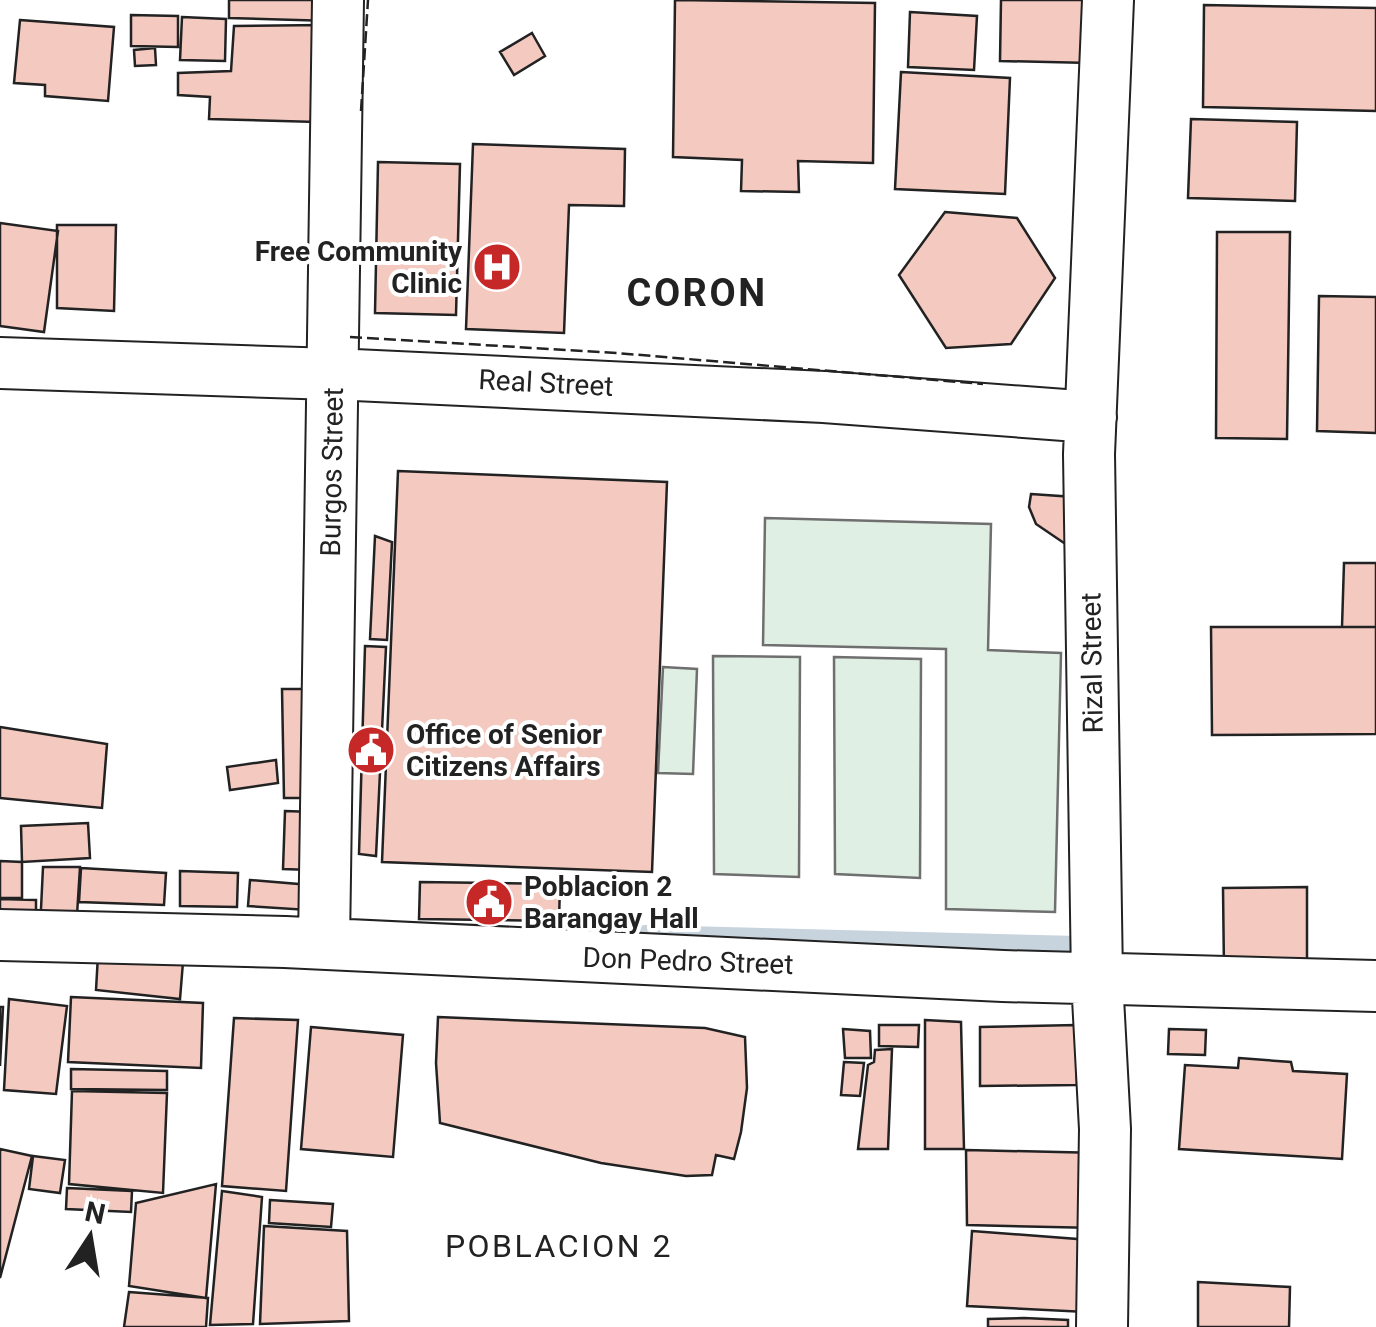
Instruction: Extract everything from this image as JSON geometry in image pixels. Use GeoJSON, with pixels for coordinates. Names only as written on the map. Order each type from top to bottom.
{"type":"FeatureCollection","features":[{"type":"Feature","properties":{"kind":"street","name":"Burgos Street"},"geometry":{"type":"LineString","coordinates":[[324,943],[338,0]]}},
{"type":"Feature","properties":{"kind":"street","name":"Rizal Street"},"geometry":{"type":"LineString","coordinates":[[1102,1327],[1105,1129],[1098,979],[1089,454],[1108,0]]}},
{"type":"Feature","properties":{"kind":"street","name":"Real Street"},"geometry":{"type":"LineString","coordinates":[[0,363],[824,396],[1092,417]]}},
{"type":"Feature","properties":{"kind":"street","name":"Don Pedro Street"},"geometry":{"type":"LineString","coordinates":[[0,935],[324,943],[1098,979],[1376,986]]}},
{"type":"Feature","properties":{"kind":"green space"},"geometry":{"type":"Polygon","coordinates":[[[765,518],[991,524],[988,650],[1061,653],[1055,912],[946,909],[946,649],[763,645],[765,518]]]}},
{"type":"Feature","properties":{"kind":"green space"},"geometry":{"type":"Polygon","coordinates":[[[713,656],[800,657],[799,877],[714,874],[713,656]]]}},
{"type":"Feature","properties":{"kind":"green space"},"geometry":{"type":"Polygon","coordinates":[[[834,657],[921,659],[920,878],[835,874],[834,657]]]}},
{"type":"Feature","properties":{"kind":"green space"},"geometry":{"type":"Polygon","coordinates":[[[663,667],[697,669],[693,774],[658,773],[663,667]]]}},
{"type":"Feature","properties":{"kind":"building"},"geometry":{"type":"Polygon","coordinates":[[[229,0],[331,0],[331,21],[229,18],[229,0]]]}},
{"type":"Feature","properties":{"kind":"building"},"geometry":{"type":"Polygon","coordinates":[[[675,0],[875,3],[873,163],[798,161],[799,192],[741,191],[742,160],[673,157],[675,0]]]}},
{"type":"Feature","properties":{"kind":"building"},"geometry":{"type":"Polygon","coordinates":[[[1001,0],[1091,0],[1090,63],[1000,61],[1001,0]]]}},
{"type":"Feature","properties":{"kind":"building"},"geometry":{"type":"Polygon","coordinates":[[[1204,5],[1376,8],[1376,111],[1203,107],[1204,5]]]}},
{"type":"Feature","properties":{"kind":"building"},"geometry":{"type":"Polygon","coordinates":[[[910,12],[977,16],[974,70],[908,67],[910,12]]]}},
{"type":"Feature","properties":{"kind":"building"},"geometry":{"type":"Polygon","coordinates":[[[131,15],[178,16],[178,47],[131,46],[131,15]]]}},
{"type":"Feature","properties":{"kind":"building"},"geometry":{"type":"Polygon","coordinates":[[[182,17],[226,19],[225,61],[180,60],[182,17]]]}},
{"type":"Feature","properties":{"kind":"building"},"geometry":{"type":"Polygon","coordinates":[[[20,20],[114,27],[108,101],[45,96],[45,85],[14,83],[20,20]]]}},
{"type":"Feature","properties":{"kind":"building"},"geometry":{"type":"Polygon","coordinates":[[[322,25],[317,122],[209,119],[210,97],[178,95],[178,73],[231,71],[234,26],[322,25]]]}},
{"type":"Feature","properties":{"kind":"building"},"geometry":{"type":"Polygon","coordinates":[[[532,33],[545,56],[514,75],[500,52],[532,33]]]}},
{"type":"Feature","properties":{"kind":"building"},"geometry":{"type":"Polygon","coordinates":[[[155,48],[156,65],[135,66],[134,50],[155,48]]]}},
{"type":"Feature","properties":{"kind":"building"},"geometry":{"type":"Polygon","coordinates":[[[901,72],[1010,78],[1005,194],[895,189],[901,72]]]}},
{"type":"Feature","properties":{"kind":"building"},"geometry":{"type":"Polygon","coordinates":[[[1191,119],[1297,122],[1295,201],[1188,198],[1191,119]]]}},
{"type":"Feature","properties":{"kind":"building"},"geometry":{"type":"Polygon","coordinates":[[[473,144],[625,149],[624,206],[569,205],[564,333],[466,329],[473,144]]]}},
{"type":"Feature","properties":{"kind":"building"},"geometry":{"type":"Polygon","coordinates":[[[378,162],[460,164],[456,315],[375,313],[378,162]]]}},
{"type":"Feature","properties":{"kind":"building"},"geometry":{"type":"Polygon","coordinates":[[[945,212],[1017,218],[1055,278],[1011,344],[946,348],[899,275],[945,212]]]}},
{"type":"Feature","properties":{"kind":"building"},"geometry":{"type":"Polygon","coordinates":[[[0,223],[58,231],[44,332],[0,326],[0,223]]]}},
{"type":"Feature","properties":{"kind":"building"},"geometry":{"type":"Polygon","coordinates":[[[57,225],[116,225],[114,311],[57,308],[57,225]]]}},
{"type":"Feature","properties":{"kind":"building"},"geometry":{"type":"Polygon","coordinates":[[[1217,232],[1290,232],[1287,439],[1216,438],[1217,232]]]}},
{"type":"Feature","properties":{"kind":"building"},"geometry":{"type":"Polygon","coordinates":[[[1319,296],[1376,297],[1376,433],[1317,431],[1319,296]]]}},
{"type":"Feature","properties":{"kind":"building"},"geometry":{"type":"Polygon","coordinates":[[[398,471],[667,482],[652,872],[382,862],[398,471]]]}},
{"type":"Feature","properties":{"kind":"building"},"geometry":{"type":"Polygon","coordinates":[[[1031,494],[1074,497],[1072,542],[1064,543],[1036,524],[1029,507],[1031,494]]]}},
{"type":"Feature","properties":{"kind":"building"},"geometry":{"type":"Polygon","coordinates":[[[375,536],[392,542],[387,640],[370,639],[375,536]]]}},
{"type":"Feature","properties":{"kind":"building"},"geometry":{"type":"Polygon","coordinates":[[[1344,563],[1376,563],[1376,627],[1342,627],[1344,563]]]}},
{"type":"Feature","properties":{"kind":"building"},"geometry":{"type":"Polygon","coordinates":[[[1211,627],[1376,627],[1376,734],[1212,735],[1211,627]]]}},
{"type":"Feature","properties":{"kind":"building","name":"Office of Senior Citizens Affairs"},"geometry":{"type":"Polygon","coordinates":[[[365,646],[386,647],[376,856],[359,854],[365,646]]]}},
{"type":"Feature","properties":{"kind":"building"},"geometry":{"type":"Polygon","coordinates":[[[282,689],[313,689],[314,798],[284,798],[282,689]]]}},
{"type":"Feature","properties":{"kind":"building"},"geometry":{"type":"Polygon","coordinates":[[[0,727],[107,744],[102,808],[0,798],[0,727]]]}},
{"type":"Feature","properties":{"kind":"building"},"geometry":{"type":"Polygon","coordinates":[[[276,760],[278,783],[230,790],[227,767],[276,760]]]}},
{"type":"Feature","properties":{"kind":"building"},"geometry":{"type":"Polygon","coordinates":[[[285,811],[313,812],[311,870],[283,869],[285,811]]]}},
{"type":"Feature","properties":{"kind":"building"},"geometry":{"type":"Polygon","coordinates":[[[88,823],[90,858],[22,862],[21,826],[88,823]]]}},
{"type":"Feature","properties":{"kind":"building"},"geometry":{"type":"Polygon","coordinates":[[[0,861],[22,862],[22,898],[0,898],[0,861]]]}},
{"type":"Feature","properties":{"kind":"building"},"geometry":{"type":"Polygon","coordinates":[[[43,867],[80,867],[76,931],[40,930],[43,867]]]}},
{"type":"Feature","properties":{"kind":"building"},"geometry":{"type":"Polygon","coordinates":[[[81,868],[166,873],[164,905],[79,902],[81,868]]]}},
{"type":"Feature","properties":{"kind":"building"},"geometry":{"type":"Polygon","coordinates":[[[180,871],[238,873],[237,907],[180,906],[180,871]]]}},
{"type":"Feature","properties":{"kind":"building"},"geometry":{"type":"Polygon","coordinates":[[[250,880],[310,885],[308,910],[248,906],[250,880]]]}},
{"type":"Feature","properties":{"kind":"building","name":"Poblacion 2 Barangay Hall"},"geometry":{"type":"Polygon","coordinates":[[[420,882],[560,884],[559,921],[419,919],[420,882]]]}},
{"type":"Feature","properties":{"kind":"building"},"geometry":{"type":"Polygon","coordinates":[[[1307,887],[1307,972],[1224,971],[1223,888],[1307,887]]]}},
{"type":"Feature","properties":{"kind":"building"},"geometry":{"type":"Polygon","coordinates":[[[0,899],[36,900],[36,930],[0,929],[0,899]]]}},
{"type":"Feature","properties":{"kind":"building"},"geometry":{"type":"Polygon","coordinates":[[[98,955],[183,962],[180,999],[96,990],[98,955]]]}},
{"type":"Feature","properties":{"kind":"building"},"geometry":{"type":"Polygon","coordinates":[[[71,997],[203,1003],[201,1068],[68,1062],[71,997]]]}},
{"type":"Feature","properties":{"kind":"building"},"geometry":{"type":"Polygon","coordinates":[[[9,999],[67,1006],[56,1094],[4,1090],[9,999]]]}},
{"type":"Feature","properties":{"kind":"building"},"geometry":{"type":"Polygon","coordinates":[[[0,1007],[3,1007],[0,1066],[0,1007]]]}},
{"type":"Feature","properties":{"kind":"building"},"geometry":{"type":"Polygon","coordinates":[[[438,1017],[705,1028],[745,1037],[747,1088],[734,1159],[716,1155],[712,1175],[686,1176],[601,1163],[440,1123],[438,1017]]]}},
{"type":"Feature","properties":{"kind":"building"},"geometry":{"type":"Polygon","coordinates":[[[234,1018],[298,1020],[286,1191],[222,1186],[234,1018]]]}},
{"type":"Feature","properties":{"kind":"building"},"geometry":{"type":"Polygon","coordinates":[[[925,1020],[961,1022],[964,1149],[925,1149],[925,1020]]]}},
{"type":"Feature","properties":{"kind":"building"},"geometry":{"type":"Polygon","coordinates":[[[879,1025],[919,1025],[918,1047],[879,1046],[879,1025]]]}},
{"type":"Feature","properties":{"kind":"building"},"geometry":{"type":"Polygon","coordinates":[[[1076,1025],[1077,1085],[980,1086],[980,1027],[1076,1025]]]}},
{"type":"Feature","properties":{"kind":"building"},"geometry":{"type":"Polygon","coordinates":[[[311,1027],[403,1035],[393,1157],[301,1149],[311,1027]]]}},
{"type":"Feature","properties":{"kind":"building"},"geometry":{"type":"Polygon","coordinates":[[[843,1029],[870,1031],[871,1058],[845,1058],[843,1029]]]}},
{"type":"Feature","properties":{"kind":"building"},"geometry":{"type":"Polygon","coordinates":[[[1169,1029],[1206,1030],[1205,1055],[1168,1054],[1169,1029]]]}},
{"type":"Feature","properties":{"kind":"building"},"geometry":{"type":"Polygon","coordinates":[[[892,1049],[888,1149],[858,1149],[868,1065],[874,1062],[875,1050],[892,1049]]]}},
{"type":"Feature","properties":{"kind":"building"},"geometry":{"type":"Polygon","coordinates":[[[1239,1058],[1291,1062],[1293,1071],[1347,1074],[1342,1159],[1179,1149],[1185,1065],[1238,1068],[1239,1058]]]}},
{"type":"Feature","properties":{"kind":"building"},"geometry":{"type":"Polygon","coordinates":[[[844,1062],[864,1063],[860,1096],[841,1095],[844,1062]]]}},
{"type":"Feature","properties":{"kind":"building"},"geometry":{"type":"Polygon","coordinates":[[[71,1069],[167,1071],[167,1090],[71,1089],[71,1069]]]}},
{"type":"Feature","properties":{"kind":"building"},"geometry":{"type":"Polygon","coordinates":[[[72,1091],[167,1093],[163,1193],[69,1184],[72,1091]]]}},
{"type":"Feature","properties":{"kind":"building"},"geometry":{"type":"Polygon","coordinates":[[[0,1149],[32,1156],[0,1278],[0,1149]]]}},
{"type":"Feature","properties":{"kind":"building"},"geometry":{"type":"Polygon","coordinates":[[[966,1150],[1100,1153],[1097,1228],[967,1225],[966,1150]]]}},
{"type":"Feature","properties":{"kind":"building"},"geometry":{"type":"Polygon","coordinates":[[[33,1156],[65,1160],[60,1193],[29,1189],[33,1156]]]}},
{"type":"Feature","properties":{"kind":"building"},"geometry":{"type":"Polygon","coordinates":[[[216,1184],[206,1298],[129,1286],[136,1203],[216,1184]]]}},
{"type":"Feature","properties":{"kind":"building"},"geometry":{"type":"Polygon","coordinates":[[[67,1188],[132,1191],[131,1212],[66,1209],[67,1188]]]}},
{"type":"Feature","properties":{"kind":"building"},"geometry":{"type":"Polygon","coordinates":[[[222,1191],[262,1197],[253,1324],[210,1325],[222,1191]]]}},
{"type":"Feature","properties":{"kind":"building"},"geometry":{"type":"Polygon","coordinates":[[[270,1200],[333,1204],[331,1227],[269,1223],[270,1200]]]}},
{"type":"Feature","properties":{"kind":"building"},"geometry":{"type":"Polygon","coordinates":[[[264,1226],[347,1231],[349,1321],[260,1324],[264,1226]]]}},
{"type":"Feature","properties":{"kind":"building"},"geometry":{"type":"Polygon","coordinates":[[[972,1231],[1090,1240],[1086,1312],[967,1306],[972,1231]]]}},
{"type":"Feature","properties":{"kind":"building"},"geometry":{"type":"Polygon","coordinates":[[[1198,1282],[1290,1287],[1289,1327],[1198,1327],[1198,1282]]]}},
{"type":"Feature","properties":{"kind":"building"},"geometry":{"type":"Polygon","coordinates":[[[129,1292],[208,1298],[206,1327],[124,1327],[129,1292]]]}},
{"type":"Feature","properties":{"kind":"building"},"geometry":{"type":"Polygon","coordinates":[[[988,1319],[1068,1320],[1068,1327],[988,1327],[988,1319]]]}},
{"type":"Feature","properties":{"kind":"waterway"},"geometry":{"type":"LineString","coordinates":[[645,934],[1079,945]]}},
{"type":"Feature","properties":{"kind":"fence"},"geometry":{"type":"LineString","coordinates":[[361,111],[368,0]]}},
{"type":"Feature","properties":{"kind":"fence"},"geometry":{"type":"LineString","coordinates":[[350,337],[617,353],[983,384]]}},
{"type":"Feature","properties":{"kind":"place","name":"Free Community Clinic"},"geometry":{"type":"Point","coordinates":[497,267]}},
{"type":"Feature","properties":{"kind":"place","name":"Office of Senior Citizens Affairs"},"geometry":{"type":"Point","coordinates":[371,750]}},
{"type":"Feature","properties":{"kind":"place","name":"Poblacion 2 Barangay Hall"},"geometry":{"type":"Point","coordinates":[489,902]}},
{"type":"Feature","properties":{"kind":"district","name":"CORON"},"geometry":{"type":"Point","coordinates":[697,293]}},
{"type":"Feature","properties":{"kind":"district","name":"POBLACION 2"},"geometry":{"type":"Point","coordinates":[559,1246]}}]}
